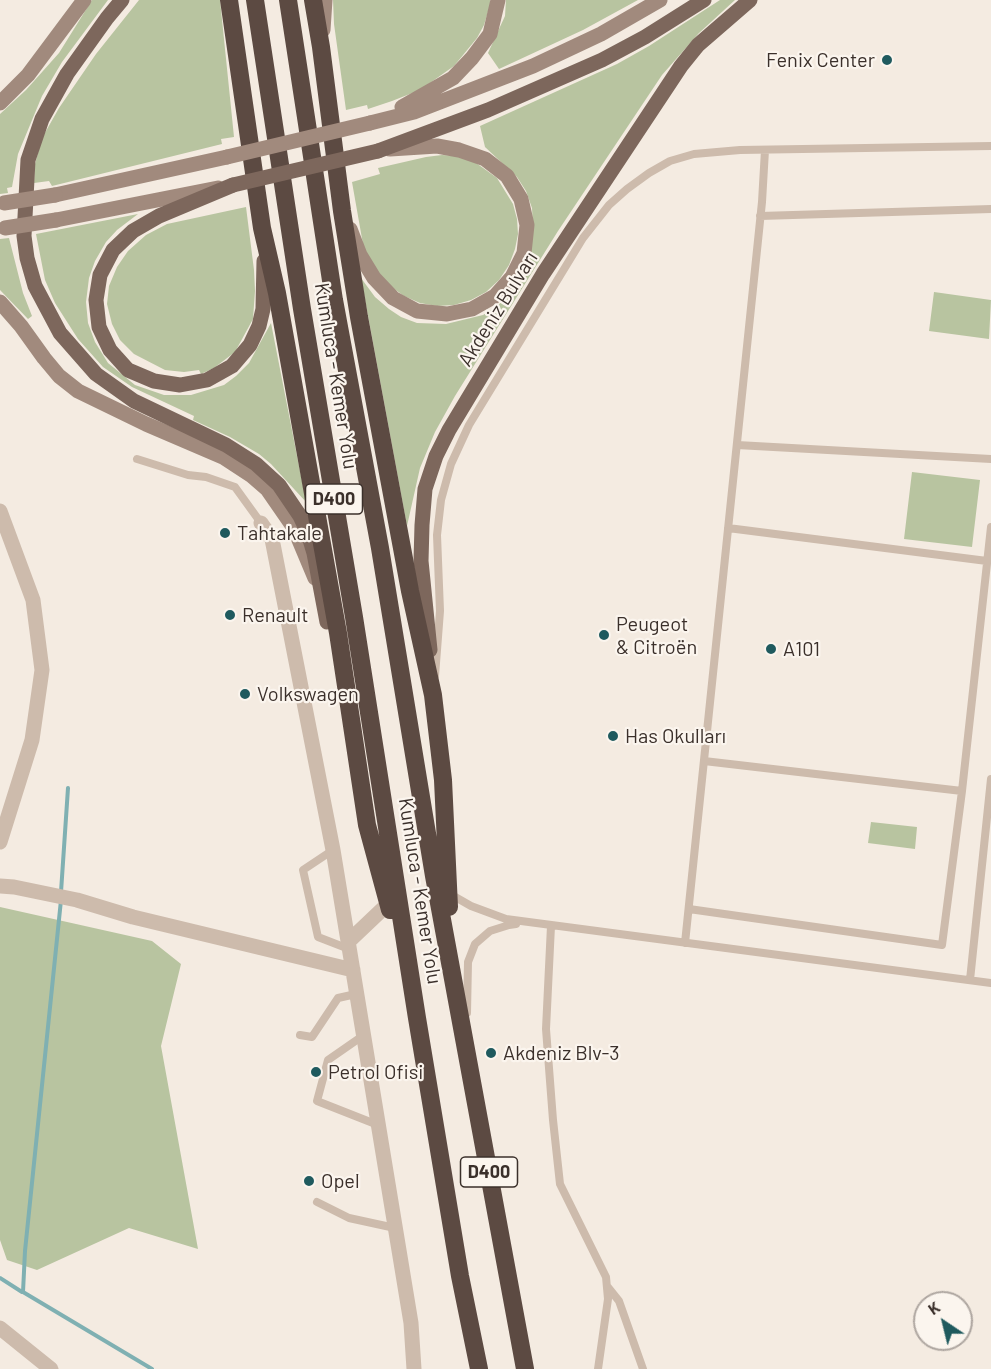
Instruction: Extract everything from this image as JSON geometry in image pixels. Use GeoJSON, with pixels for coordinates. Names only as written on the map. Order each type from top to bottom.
{"type":"FeatureCollection","features":[{"type":"Feature","properties":{"kind":"highway","name":"Kumluca - Kemer Yolu"},"geometry":{"type":"LineString","coordinates":[[229,0],[262,228],[277,293],[338,633],[368,825],[414,999]]}},
{"type":"Feature","properties":{"kind":"highway","name":"Kumluca - Kemer Yolu"},"geometry":{"type":"LineString","coordinates":[[255,0],[302,309],[354,617],[414,999]]}},
{"type":"Feature","properties":{"kind":"highway","name":"Kumluca - Kemer Yolu"},"geometry":{"type":"LineString","coordinates":[[288,0],[334,300],[380,548],[434,880],[525,1369]]}},
{"type":"Feature","properties":{"kind":"highway","name":"Kumluca - Kemer Yolu"},"geometry":{"type":"LineString","coordinates":[[313,0],[359,317],[410,591],[434,695],[443,780],[452,974]]}},
{"type":"Feature","properties":{"kind":"highway","name":"D400"},"geometry":{"type":"LineString","coordinates":[[414,999],[460,1276],[479,1369]]}},
{"type":"Feature","properties":{"kind":"main road"},"geometry":{"type":"LineString","coordinates":[[122,0],[67,74],[42,120],[27,160],[24,236],[35,286],[60,333],[96,375],[134,401],[226,445],[256,464],[279,485],[300,516],[314,553],[348,739],[368,825]]}},
{"type":"Feature","properties":{"kind":"main road"},"geometry":{"type":"LineString","coordinates":[[262,228],[266,277],[263,309],[259,326],[250,345],[232,366],[207,380],[180,385],[154,381],[128,369],[110,350],[99,327],[96,300],[100,275],[112,250],[133,231],[159,216],[233,185],[378,151],[488,110],[602,60],[645,37],[704,0]]}},
{"type":"Feature","properties":{"kind":"main road","name":"Akdeniz Bulvarı"},"geometry":{"type":"LineString","coordinates":[[434,695],[421,561],[425,489],[436,456],[449,430],[543,274],[681,66],[698,45],[750,0]]}},
{"type":"Feature","properties":{"kind":"street"},"geometry":{"type":"LineString","coordinates":[[0,103],[28,75],[84,0]]}},
{"type":"Feature","properties":{"kind":"street"},"geometry":{"type":"LineString","coordinates":[[321,47],[325,0]]}},
{"type":"Feature","properties":{"kind":"street"},"geometry":{"type":"LineString","coordinates":[[370,123],[422,97],[453,78],[490,34],[498,0]]}},
{"type":"Feature","properties":{"kind":"street"},"geometry":{"type":"LineString","coordinates":[[2,203],[55,195],[227,157],[414,111],[533,66],[601,34],[660,0]]}},
{"type":"Feature","properties":{"kind":"street"},"geometry":{"type":"LineString","coordinates":[[342,211],[360,255],[374,278],[393,298],[417,311],[447,314],[472,309],[495,296],[512,277],[524,253],[527,225],[521,199],[507,176],[485,159],[459,150],[437,146],[418,146],[378,151]]}},
{"type":"Feature","properties":{"kind":"street"},"geometry":{"type":"LineString","coordinates":[[2,228],[56,220],[233,185]]}},
{"type":"Feature","properties":{"kind":"street"},"geometry":{"type":"LineString","coordinates":[[0,302],[51,367],[78,391],[146,424],[223,457],[241,467],[267,489],[294,528],[323,599]]}},
{"type":"Feature","properties":{"kind":"street"},"geometry":{"type":"LineString","coordinates":[[0,511],[33,600],[42,670],[32,740],[0,842]]}},
{"type":"Feature","properties":{"kind":"street"},"geometry":{"type":"LineString","coordinates":[[261,524],[272,539],[333,850],[411,1323],[414,1369]]}},
{"type":"Feature","properties":{"kind":"street"},"geometry":{"type":"LineString","coordinates":[[0,886],[76,900],[133,917],[353,970]]}},
{"type":"Feature","properties":{"kind":"street"},"geometry":{"type":"LineString","coordinates":[[349,945],[388,904]]}},
{"type":"Feature","properties":{"kind":"street"},"geometry":{"type":"LineString","coordinates":[[0,1328],[51,1369]]}},
{"type":"Feature","properties":{"kind":"lane"},"geometry":{"type":"LineString","coordinates":[[434,695],[440,611],[437,535],[441,500],[451,464],[469,425],[584,238],[609,205],[627,189],[670,161],[694,154],[765,150],[991,146]]}},
{"type":"Feature","properties":{"kind":"lane"},"geometry":{"type":"LineString","coordinates":[[685,943],[765,150]]}},
{"type":"Feature","properties":{"kind":"lane"},"geometry":{"type":"LineString","coordinates":[[760,216],[991,209]]}},
{"type":"Feature","properties":{"kind":"lane"},"geometry":{"type":"LineString","coordinates":[[736,445],[991,459]]}},
{"type":"Feature","properties":{"kind":"lane"},"geometry":{"type":"LineString","coordinates":[[137,459],[235,487],[261,524]]}},
{"type":"Feature","properties":{"kind":"lane"},"geometry":{"type":"LineString","coordinates":[[688,909],[942,945],[962,791],[991,527]]}},
{"type":"Feature","properties":{"kind":"lane"},"geometry":{"type":"LineString","coordinates":[[728,528],[987,561]]}},
{"type":"Feature","properties":{"kind":"lane"},"geometry":{"type":"LineString","coordinates":[[704,761],[962,791]]}},
{"type":"Feature","properties":{"kind":"lane"},"geometry":{"type":"LineString","coordinates":[[970,980],[991,779]]}},
{"type":"Feature","properties":{"kind":"lane"},"geometry":{"type":"LineString","coordinates":[[333,850],[303,870],[318,937],[349,945]]}},
{"type":"Feature","properties":{"kind":"lane"},"geometry":{"type":"LineString","coordinates":[[434,880],[448,893],[488,914],[506,920],[991,983]]}},
{"type":"Feature","properties":{"kind":"lane"},"geometry":{"type":"LineString","coordinates":[[467,1053],[468,962],[475,944],[490,931],[508,925],[535,924]]}},
{"type":"Feature","properties":{"kind":"lane"},"geometry":{"type":"LineString","coordinates":[[551,926],[546,1029],[553,1120],[561,1184],[606,1277],[608,1299],[598,1369]]}},
{"type":"Feature","properties":{"kind":"lane"},"geometry":{"type":"LineString","coordinates":[[300,1035],[312,1037],[338,998],[356,994]]}},
{"type":"Feature","properties":{"kind":"lane"},"geometry":{"type":"LineString","coordinates":[[364,1035],[328,1060],[317,1101],[379,1125]]}},
{"type":"Feature","properties":{"kind":"lane"},"geometry":{"type":"LineString","coordinates":[[318,1202],[349,1218],[396,1228]]}},
{"type":"Feature","properties":{"kind":"lane"},"geometry":{"type":"LineString","coordinates":[[607,1285],[619,1300],[643,1369]]}},
{"type":"Feature","properties":{"kind":"green space"},"geometry":{"type":"Polygon","coordinates":[[[92,0],[108,0],[62,62],[42,96],[18,154],[12,187],[7,188],[8,193],[0,194],[0,114],[26,90],[59,53],[92,0]]]}},
{"type":"Feature","properties":{"kind":"green space"},"geometry":{"type":"Polygon","coordinates":[[[139,0],[220,0],[234,137],[221,139],[222,144],[52,186],[49,181],[34,183],[35,164],[42,138],[59,108],[96,54],[139,0]]]}},
{"type":"Feature","properties":{"kind":"green space"},"geometry":{"type":"Polygon","coordinates":[[[333,0],[490,0],[490,5],[477,38],[454,66],[420,90],[368,109],[367,105],[346,110],[334,24],[333,0]]]}},
{"type":"Feature","properties":{"kind":"green space"},"geometry":{"type":"Polygon","coordinates":[[[506,0],[638,0],[583,30],[499,69],[488,53],[505,16],[506,0]]]}},
{"type":"Feature","properties":{"kind":"green space"},"geometry":{"type":"Polygon","coordinates":[[[720,0],[735,0],[699,33],[662,75],[558,231],[455,396],[435,432],[420,468],[407,526],[361,278],[375,297],[389,309],[417,323],[446,324],[483,315],[497,306],[507,297],[528,261],[533,227],[532,208],[526,191],[517,177],[485,147],[480,126],[617,64],[720,0]]]}},
{"type":"Feature","properties":{"kind":"green space"},"geometry":{"type":"Polygon","coordinates":[[[442,155],[472,160],[497,178],[513,204],[518,234],[509,265],[499,280],[486,292],[454,305],[437,306],[420,303],[404,296],[390,286],[379,273],[364,250],[352,182],[380,174],[378,168],[442,155]]]}},
{"type":"Feature","properties":{"kind":"green space"},"geometry":{"type":"Polygon","coordinates":[[[246,207],[254,270],[253,319],[235,352],[214,368],[201,374],[199,370],[184,372],[165,370],[134,354],[120,340],[112,324],[107,304],[109,286],[117,267],[128,251],[146,235],[167,224],[246,207]]]}},
{"type":"Feature","properties":{"kind":"green space"},"geometry":{"type":"Polygon","coordinates":[[[138,214],[106,242],[95,261],[89,278],[86,302],[88,323],[95,342],[108,363],[135,385],[164,395],[191,395],[224,385],[236,376],[249,363],[271,323],[306,502],[259,454],[230,437],[193,420],[194,416],[132,387],[103,367],[78,339],[55,303],[45,280],[36,234],[138,214]]]}},
{"type":"Feature","properties":{"kind":"green space"},"geometry":{"type":"Polygon","coordinates":[[[9,238],[23,293],[32,316],[28,319],[0,290],[0,239],[9,238]]]}},
{"type":"Feature","properties":{"kind":"green space"},"geometry":{"type":"Polygon","coordinates":[[[934,292],[991,300],[989,339],[929,331],[934,292]]]}},
{"type":"Feature","properties":{"kind":"green space"},"geometry":{"type":"Polygon","coordinates":[[[912,472],[980,480],[972,547],[904,539],[912,472]]]}},
{"type":"Feature","properties":{"kind":"green space"},"geometry":{"type":"Polygon","coordinates":[[[871,822],[917,827],[915,849],[868,843],[871,822]]]}},
{"type":"Feature","properties":{"kind":"green space"},"geometry":{"type":"Polygon","coordinates":[[[0,907],[152,941],[181,964],[161,1046],[198,1249],[129,1228],[37,1270],[7,1260],[0,1240],[0,907]]]}},
{"type":"Feature","properties":{"kind":"waterway"},"geometry":{"type":"LineString","coordinates":[[61,892],[68,788]]}},
{"type":"Feature","properties":{"kind":"waterway"},"geometry":{"type":"LineString","coordinates":[[61,900],[25,1251],[23,1292],[152,1369]]}},
{"type":"Feature","properties":{"kind":"waterway"},"geometry":{"type":"LineString","coordinates":[[0,1278],[22,1292]]}},
{"type":"Feature","properties":{"kind":"place","name":"Fenix Center"},"geometry":{"type":"Point","coordinates":[887,60]}},
{"type":"Feature","properties":{"kind":"place","name":"Tahtakale"},"geometry":{"type":"Point","coordinates":[225,533]}},
{"type":"Feature","properties":{"kind":"place","name":"Renault"},"geometry":{"type":"Point","coordinates":[230,615]}},
{"type":"Feature","properties":{"kind":"place","name":"Peugeot & Citroën"},"geometry":{"type":"Point","coordinates":[604,635]}},
{"type":"Feature","properties":{"kind":"place","name":"A101"},"geometry":{"type":"Point","coordinates":[771,649]}},
{"type":"Feature","properties":{"kind":"place","name":"Volkswagen"},"geometry":{"type":"Point","coordinates":[245,694]}},
{"type":"Feature","properties":{"kind":"place","name":"Has Okulları"},"geometry":{"type":"Point","coordinates":[613,736]}},
{"type":"Feature","properties":{"kind":"place","name":"Akdeniz Blv-3"},"geometry":{"type":"Point","coordinates":[491,1053]}},
{"type":"Feature","properties":{"kind":"place","name":"Petrol Ofisi"},"geometry":{"type":"Point","coordinates":[316,1072]}},
{"type":"Feature","properties":{"kind":"place","name":"Opel"},"geometry":{"type":"Point","coordinates":[309,1181]}}]}
